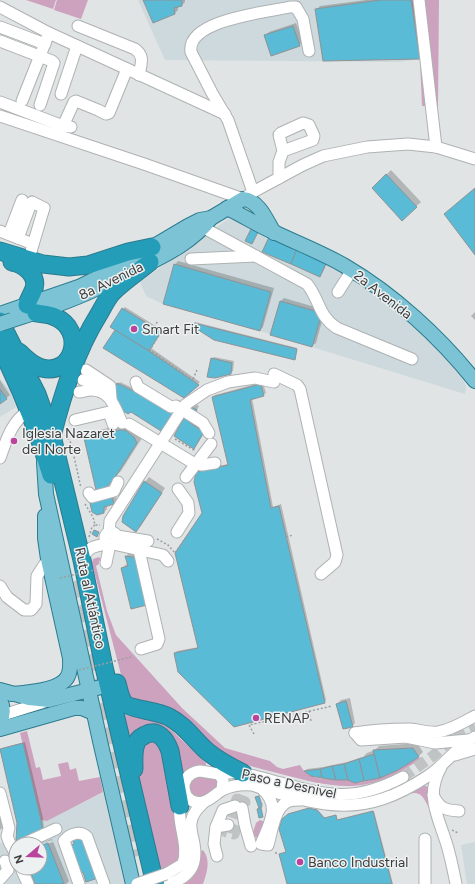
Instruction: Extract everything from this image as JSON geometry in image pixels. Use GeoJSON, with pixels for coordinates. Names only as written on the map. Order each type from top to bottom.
{"type":"FeatureCollection","features":[{"type":"Feature","properties":{"kind":"highway"},"geometry":{"type":"LineString","coordinates":[[0,251],[31,252],[53,266],[76,267],[101,262],[128,252],[151,254]]}},
{"type":"Feature","properties":{"kind":"highway"},"geometry":{"type":"LineString","coordinates":[[52,436],[66,385],[91,327],[117,296],[124,282],[151,254]]}},
{"type":"Feature","properties":{"kind":"highway"},"geometry":{"type":"LineString","coordinates":[[0,262],[16,263],[25,267],[31,272],[35,286],[31,309],[54,316],[62,321],[69,328],[74,342],[70,357],[59,366],[49,368],[42,368],[7,347]]}},
{"type":"Feature","properties":{"kind":"highway","name":"Ruta al Atlántico"},"geometry":{"type":"LineString","coordinates":[[4,318],[7,347],[17,382],[29,411],[50,475],[67,580]]}},
{"type":"Feature","properties":{"kind":"highway","name":"Ruta al Atlántico"},"geometry":{"type":"LineString","coordinates":[[7,347],[37,394],[52,436],[88,559],[104,667],[135,799],[165,881]]}},
{"type":"Feature","properties":{"kind":"highway"},"geometry":{"type":"LineString","coordinates":[[0,365],[17,382]]}},
{"type":"Feature","properties":{"kind":"highway"},"geometry":{"type":"LineString","coordinates":[[104,667],[116,679],[124,703],[129,706],[155,711],[169,717],[188,732],[208,752],[243,773]]}},
{"type":"Feature","properties":{"kind":"highway"},"geometry":{"type":"LineString","coordinates":[[135,799],[134,755],[136,744],[140,738],[147,734],[154,733],[161,736],[167,742],[181,792]]}},
{"type":"Feature","properties":{"kind":"highway"},"geometry":{"type":"LineString","coordinates":[[208,752],[219,774]]}},
{"type":"Feature","properties":{"kind":"highway"},"geometry":{"type":"LineString","coordinates":[[138,856],[145,884]]}},
{"type":"Feature","properties":{"kind":"main road","name":"8a Avenida"},"geometry":{"type":"LineString","coordinates":[[4,318],[31,309],[85,295],[151,254],[184,243],[227,208],[248,196]]}},
{"type":"Feature","properties":{"kind":"main road"},"geometry":{"type":"LineString","coordinates":[[248,196],[248,199],[256,205],[274,233]]}},
{"type":"Feature","properties":{"kind":"main road","name":"2a Avenida"},"geometry":{"type":"LineString","coordinates":[[227,208],[274,233],[330,258],[352,270],[388,295],[446,348],[475,381]]}},
{"type":"Feature","properties":{"kind":"main road","name":"Ruta al Atlántico"},"geometry":{"type":"LineString","coordinates":[[43,452],[46,494],[94,713],[134,884]]}},
{"type":"Feature","properties":{"kind":"main road"},"geometry":{"type":"LineString","coordinates":[[4,695],[37,692],[55,686],[64,682],[68,677],[71,668],[48,559],[45,538],[46,494]]}},
{"type":"Feature","properties":{"kind":"main road"},"geometry":{"type":"LineString","coordinates":[[4,695],[50,700],[109,685]]}},
{"type":"Feature","properties":{"kind":"main road"},"geometry":{"type":"LineString","coordinates":[[1,717],[4,708],[4,695]]}},
{"type":"Feature","properties":{"kind":"main road"},"geometry":{"type":"LineString","coordinates":[[0,728],[74,708],[82,708],[94,713]]}},
{"type":"Feature","properties":{"kind":"street"},"geometry":{"type":"LineString","coordinates":[[419,0],[436,147]]}},
{"type":"Feature","properties":{"kind":"street"},"geometry":{"type":"LineString","coordinates":[[0,7],[47,39]]}},
{"type":"Feature","properties":{"kind":"street"},"geometry":{"type":"LineString","coordinates":[[248,196],[232,130],[225,114],[212,93],[191,52],[190,48],[192,43],[200,32],[220,21],[296,7],[302,19],[309,51]]}},
{"type":"Feature","properties":{"kind":"street"},"geometry":{"type":"LineString","coordinates":[[0,26],[77,46],[225,114]]}},
{"type":"Feature","properties":{"kind":"street"},"geometry":{"type":"LineString","coordinates":[[78,26],[135,49],[140,53],[142,58],[139,75]]}},
{"type":"Feature","properties":{"kind":"street"},"geometry":{"type":"LineString","coordinates":[[22,101],[47,39]]}},
{"type":"Feature","properties":{"kind":"street"},"geometry":{"type":"LineString","coordinates":[[0,41],[40,56],[54,63],[40,105]]}},
{"type":"Feature","properties":{"kind":"street"},"geometry":{"type":"LineString","coordinates":[[61,94],[77,46]]}},
{"type":"Feature","properties":{"kind":"street"},"geometry":{"type":"LineString","coordinates":[[0,102],[67,126],[74,102],[76,101],[106,114],[109,113],[127,69]]}},
{"type":"Feature","properties":{"kind":"street"},"geometry":{"type":"LineString","coordinates":[[0,116],[144,164],[248,196]]}},
{"type":"Feature","properties":{"kind":"street","name":"8a Avenida"},"geometry":{"type":"LineString","coordinates":[[248,196],[303,165],[323,156],[367,147],[408,144],[436,147],[475,159]]}},
{"type":"Feature","properties":{"kind":"street"},"geometry":{"type":"LineString","coordinates":[[279,178],[279,162],[283,151]]}},
{"type":"Feature","properties":{"kind":"street"},"geometry":{"type":"LineString","coordinates":[[9,234],[22,200]]}},
{"type":"Feature","properties":{"kind":"street"},"geometry":{"type":"LineString","coordinates":[[32,202],[44,209],[31,252],[9,234],[32,202]]}},
{"type":"Feature","properties":{"kind":"street"},"geometry":{"type":"LineString","coordinates":[[208,223],[256,256],[307,284],[311,289],[323,315],[329,323],[337,328],[412,359]]}},
{"type":"Feature","properties":{"kind":"street"},"geometry":{"type":"LineString","coordinates":[[191,259],[256,256]]}},
{"type":"Feature","properties":{"kind":"street"},"geometry":{"type":"LineString","coordinates":[[338,292],[352,270]]}},
{"type":"Feature","properties":{"kind":"street"},"geometry":{"type":"LineString","coordinates":[[84,375],[108,390],[121,424]]}},
{"type":"Feature","properties":{"kind":"street"},"geometry":{"type":"LineString","coordinates":[[106,563],[116,522],[114,517],[150,458],[162,443],[180,407],[206,390],[228,382],[255,378],[274,378],[297,385],[300,389],[337,555],[335,562],[321,574]]}},
{"type":"Feature","properties":{"kind":"street"},"geometry":{"type":"LineString","coordinates":[[136,382],[138,387],[164,403],[171,407],[180,407],[203,423],[210,439],[186,477]]}},
{"type":"Feature","properties":{"kind":"street"},"geometry":{"type":"LineString","coordinates":[[79,392],[92,390],[105,394],[111,399]]}},
{"type":"Feature","properties":{"kind":"street"},"geometry":{"type":"LineString","coordinates":[[0,458],[9,434],[21,416],[29,411]]}},
{"type":"Feature","properties":{"kind":"street"},"geometry":{"type":"LineString","coordinates":[[75,420],[107,412],[121,424],[162,443],[195,464],[202,465],[215,462]]}},
{"type":"Feature","properties":{"kind":"street"},"geometry":{"type":"LineString","coordinates":[[89,493],[104,491],[118,482]]}},
{"type":"Feature","properties":{"kind":"street"},"geometry":{"type":"LineString","coordinates":[[177,532],[189,513],[188,503],[178,489]]}},
{"type":"Feature","properties":{"kind":"street"},"geometry":{"type":"LineString","coordinates":[[112,539],[139,550],[162,555],[168,561]]}},
{"type":"Feature","properties":{"kind":"street"},"geometry":{"type":"LineString","coordinates":[[88,559],[99,545],[112,539],[148,541]]}},
{"type":"Feature","properties":{"kind":"street"},"geometry":{"type":"LineString","coordinates":[[136,654],[157,644],[159,639],[139,550]]}},
{"type":"Feature","properties":{"kind":"street"},"geometry":{"type":"LineString","coordinates":[[0,586],[7,597],[24,610],[31,610],[36,604],[37,576],[48,559]]}},
{"type":"Feature","properties":{"kind":"street"},"geometry":{"type":"LineString","coordinates":[[1,717],[50,700]]}},
{"type":"Feature","properties":{"kind":"street"},"geometry":{"type":"LineString","coordinates":[[473,742],[435,743],[406,737],[358,736],[387,729],[438,732],[448,729],[475,716]]}},
{"type":"Feature","properties":{"kind":"street","name":"Paso a Desnivel"},"geometry":{"type":"LineString","coordinates":[[222,790],[234,785],[243,784],[318,804],[354,806],[373,802],[398,793],[430,775],[451,757],[473,742]]}},
{"type":"Feature","properties":{"kind":"street"},"geometry":{"type":"LineString","coordinates":[[442,765],[436,777],[433,795],[435,809],[445,839],[456,884]]}},
{"type":"Feature","properties":{"kind":"street"},"geometry":{"type":"LineString","coordinates":[[137,884],[165,881],[184,877],[191,870],[194,864],[194,846],[191,822],[196,810],[204,802],[222,790],[223,780],[219,774],[200,771],[187,776],[181,792],[185,856],[183,864],[165,881]]}},
{"type":"Feature","properties":{"kind":"street","name":"Paso a Desnivel"},"geometry":{"type":"LineString","coordinates":[[219,774],[243,773],[322,794],[343,795],[371,792],[388,786],[403,778]]}},
{"type":"Feature","properties":{"kind":"street"},"geometry":{"type":"LineString","coordinates":[[260,788],[273,803],[268,828],[261,844],[268,845],[281,807],[289,802],[301,800]]}},
{"type":"Feature","properties":{"kind":"street"},"geometry":{"type":"LineString","coordinates":[[181,792],[191,800],[204,802]]}},
{"type":"Feature","properties":{"kind":"street"},"geometry":{"type":"LineString","coordinates":[[0,793],[8,828],[3,837]]}},
{"type":"Feature","properties":{"kind":"street"},"geometry":{"type":"LineString","coordinates":[[433,795],[437,803],[445,810],[460,811]]}},
{"type":"Feature","properties":{"kind":"street"},"geometry":{"type":"LineString","coordinates":[[216,856],[214,844],[216,827],[223,810],[239,807],[251,846]]}},
{"type":"Feature","properties":{"kind":"street"},"geometry":{"type":"LineString","coordinates":[[216,827],[228,825]]}},
{"type":"Feature","properties":{"kind":"street"},"geometry":{"type":"LineString","coordinates":[[79,884],[64,841],[73,834],[83,833],[86,837],[104,884]]}},
{"type":"Feature","properties":{"kind":"street"},"geometry":{"type":"LineString","coordinates":[[48,837],[54,834]]}},
{"type":"Feature","properties":{"kind":"street"},"geometry":{"type":"LineString","coordinates":[[425,838],[425,884]]}},
{"type":"Feature","properties":{"kind":"street"},"geometry":{"type":"LineString","coordinates":[[0,879],[8,870],[3,862]]}},
{"type":"Feature","properties":{"kind":"path"},"geometry":{"type":"LineString","coordinates":[[158,321],[154,327],[161,332],[150,350],[193,380],[197,370]]}},
{"type":"Feature","properties":{"kind":"path"},"geometry":{"type":"LineString","coordinates":[[67,580],[88,559],[90,534],[92,527],[95,524]]}},
{"type":"Feature","properties":{"kind":"path"},"geometry":{"type":"LineString","coordinates":[[286,537],[293,535]]}},
{"type":"Feature","properties":{"kind":"path"},"geometry":{"type":"LineString","coordinates":[[79,670],[136,654]]}},
{"type":"Feature","properties":{"kind":"path"},"geometry":{"type":"LineString","coordinates":[[254,734],[249,725],[332,706]]}},
{"type":"Feature","properties":{"kind":"path"},"geometry":{"type":"LineString","coordinates":[[309,711],[311,721]]}},
{"type":"Feature","properties":{"kind":"path"},"geometry":{"type":"LineString","coordinates":[[287,712],[288,716]]}},
{"type":"Feature","properties":{"kind":"path"},"geometry":{"type":"LineString","coordinates":[[452,830],[458,833]]}},
{"type":"Feature","properties":{"kind":"shaded area"},"geometry":{"type":"Polygon","coordinates":[[[26,0],[56,0],[53,9],[26,0]]]}},
{"type":"Feature","properties":{"kind":"shaded area"},"geometry":{"type":"Polygon","coordinates":[[[57,0],[88,0],[81,19],[54,10],[57,0]]]}},
{"type":"Feature","properties":{"kind":"shaded area"},"geometry":{"type":"Polygon","coordinates":[[[138,0],[411,0],[420,59],[399,62],[165,60],[138,0]]]}},
{"type":"Feature","properties":{"kind":"shaded area"},"geometry":{"type":"Polygon","coordinates":[[[411,0],[439,0],[438,106],[422,106],[420,59],[411,0]]]}},
{"type":"Feature","properties":{"kind":"shaded area"},"geometry":{"type":"Polygon","coordinates":[[[228,219],[240,221],[328,264],[392,305],[441,351],[456,368],[466,386],[465,394],[260,331],[163,304],[146,296],[140,282],[228,219]]]}},
{"type":"Feature","properties":{"kind":"shaded area"},"geometry":{"type":"Polygon","coordinates":[[[0,379],[9,389],[16,407],[0,417],[0,379]]]}},
{"type":"Feature","properties":{"kind":"shaded area"},"geometry":{"type":"Polygon","coordinates":[[[99,557],[101,560],[96,566],[107,611],[116,635],[182,708],[225,748],[270,761],[277,767],[283,769],[300,765],[309,775],[315,777],[348,780],[354,783],[390,774],[412,761],[423,757],[387,778],[371,783],[355,786],[338,786],[321,783],[237,761],[218,750],[185,717],[179,713],[165,707],[139,702],[132,699],[126,694],[92,563],[93,559],[99,557]]]}},
{"type":"Feature","properties":{"kind":"shaded area"},"geometry":{"type":"Polygon","coordinates":[[[123,715],[144,717],[167,726],[206,763],[206,766],[182,780],[169,739],[130,744],[123,715]]]}},
{"type":"Feature","properties":{"kind":"shaded area"},"geometry":{"type":"Polygon","coordinates":[[[27,731],[36,768],[40,767],[43,780],[61,776],[58,764],[68,762],[70,770],[76,768],[79,781],[100,777],[103,792],[47,821],[41,820],[20,733],[27,731]]]}},
{"type":"Feature","properties":{"kind":"shaded area"},"geometry":{"type":"Polygon","coordinates":[[[148,739],[162,744],[180,847],[177,861],[165,869],[156,868],[137,773],[141,744],[148,739]]]}},
{"type":"Feature","properties":{"kind":"shaded area"},"geometry":{"type":"Polygon","coordinates":[[[195,776],[217,777],[218,787],[205,796],[195,797],[188,789],[190,779],[195,776]]]}},
{"type":"Feature","properties":{"kind":"shaded area"},"geometry":{"type":"Polygon","coordinates":[[[422,785],[429,787],[429,808],[420,794],[414,793],[404,795],[422,785]]]}},
{"type":"Feature","properties":{"kind":"shaded area"},"geometry":{"type":"Polygon","coordinates":[[[108,790],[128,884],[0,884],[0,843],[5,841],[8,841],[8,876],[48,876],[48,836],[34,836],[43,832],[41,820],[47,821],[108,790]]]}},
{"type":"Feature","properties":{"kind":"shaded area"},"geometry":{"type":"Polygon","coordinates":[[[260,820],[265,822],[259,838],[255,837],[253,832],[256,823],[260,820]]]}},
{"type":"Feature","properties":{"kind":"shaded area"},"geometry":{"type":"Polygon","coordinates":[[[475,842],[475,884],[467,884],[461,845],[475,842]]]}},
{"type":"Feature","properties":{"kind":"shaded area"},"geometry":{"type":"Polygon","coordinates":[[[203,850],[208,862],[203,884],[184,884],[195,874],[200,862],[200,852],[203,850]]]}},
{"type":"Feature","properties":{"kind":"building"},"geometry":{"type":"Polygon","coordinates":[[[143,0],[182,0],[182,6],[174,8],[175,14],[153,23],[143,0]]]}},
{"type":"Feature","properties":{"kind":"building"},"geometry":{"type":"Polygon","coordinates":[[[380,0],[411,0],[420,59],[323,61],[315,9],[380,0]]]}},
{"type":"Feature","properties":{"kind":"building"},"geometry":{"type":"Polygon","coordinates":[[[293,26],[300,46],[271,56],[264,35],[293,26]]]}},
{"type":"Feature","properties":{"kind":"building"},"geometry":{"type":"Polygon","coordinates":[[[386,174],[417,207],[402,221],[372,188],[386,174]]]}},
{"type":"Feature","properties":{"kind":"building"},"geometry":{"type":"Polygon","coordinates":[[[475,188],[475,255],[444,214],[475,188]]]}},
{"type":"Feature","properties":{"kind":"building"},"geometry":{"type":"Polygon","coordinates":[[[252,227],[259,230],[252,244],[245,241],[252,227]]]}},
{"type":"Feature","properties":{"kind":"building"},"geometry":{"type":"Polygon","coordinates":[[[270,235],[297,249],[291,264],[262,252],[270,235]]]}},
{"type":"Feature","properties":{"kind":"building"},"geometry":{"type":"Polygon","coordinates":[[[297,249],[326,263],[320,277],[291,264],[297,249]]]}},
{"type":"Feature","properties":{"kind":"building"},"geometry":{"type":"Polygon","coordinates":[[[174,264],[271,292],[260,331],[163,304],[174,264]]]}},
{"type":"Feature","properties":{"kind":"building"},"geometry":{"type":"Polygon","coordinates":[[[280,301],[322,313],[312,347],[270,335],[280,301]]]}},
{"type":"Feature","properties":{"kind":"building","name":"Smart Fit"},"geometry":{"type":"Polygon","coordinates":[[[122,308],[161,332],[149,351],[110,327],[122,308]]]}},
{"type":"Feature","properties":{"kind":"building"},"geometry":{"type":"Polygon","coordinates":[[[194,323],[297,349],[295,360],[214,340],[192,326],[194,323]]]}},
{"type":"Feature","properties":{"kind":"building"},"geometry":{"type":"Polygon","coordinates":[[[115,330],[199,385],[184,398],[103,348],[115,330]]]}},
{"type":"Feature","properties":{"kind":"building"},"geometry":{"type":"Polygon","coordinates":[[[211,358],[232,363],[231,374],[215,378],[207,377],[211,358]]]}},
{"type":"Feature","properties":{"kind":"building"},"geometry":{"type":"Polygon","coordinates":[[[117,383],[174,411],[161,431],[131,412],[128,414],[122,412],[113,395],[117,383]]]}},
{"type":"Feature","properties":{"kind":"building"},"geometry":{"type":"Polygon","coordinates":[[[261,385],[264,396],[250,400],[271,508],[279,506],[325,703],[234,727],[178,672],[174,653],[198,648],[175,553],[202,513],[194,482],[196,472],[228,465],[212,397],[261,385]]]}},
{"type":"Feature","properties":{"kind":"building"},"geometry":{"type":"Polygon","coordinates":[[[0,389],[7,399],[0,404],[0,389]]]}},
{"type":"Feature","properties":{"kind":"building"},"geometry":{"type":"Polygon","coordinates":[[[190,406],[197,410],[190,423],[204,432],[194,449],[174,436],[190,406]]]}},
{"type":"Feature","properties":{"kind":"building"},"geometry":{"type":"Polygon","coordinates":[[[125,430],[134,437],[137,443],[114,479],[107,487],[96,490],[84,438],[125,430]]]}},
{"type":"Feature","properties":{"kind":"building"},"geometry":{"type":"Polygon","coordinates":[[[144,481],[162,493],[136,532],[122,522],[123,516],[144,481]]]}},
{"type":"Feature","properties":{"kind":"building"},"geometry":{"type":"Polygon","coordinates":[[[111,492],[114,504],[104,507],[104,513],[97,515],[92,512],[89,499],[111,492]]]}},
{"type":"Feature","properties":{"kind":"building"},"geometry":{"type":"Polygon","coordinates":[[[94,530],[99,532],[97,537],[92,534],[94,530]]]}},
{"type":"Feature","properties":{"kind":"building"},"geometry":{"type":"Polygon","coordinates":[[[125,556],[140,558],[151,604],[131,609],[121,568],[128,566],[125,556]]]}},
{"type":"Feature","properties":{"kind":"building"},"geometry":{"type":"Polygon","coordinates":[[[346,701],[353,727],[343,729],[336,704],[346,701]]]}},
{"type":"Feature","properties":{"kind":"building"},"geometry":{"type":"Polygon","coordinates":[[[23,743],[43,832],[35,836],[16,836],[17,823],[0,749],[23,743]]]}},
{"type":"Feature","properties":{"kind":"building"},"geometry":{"type":"Polygon","coordinates":[[[413,748],[419,757],[398,770],[380,778],[373,750],[413,748]]]}},
{"type":"Feature","properties":{"kind":"building"},"geometry":{"type":"Polygon","coordinates":[[[374,754],[380,778],[364,781],[359,759],[374,754]]]}},
{"type":"Feature","properties":{"kind":"building"},"geometry":{"type":"Polygon","coordinates":[[[359,759],[364,781],[355,783],[348,780],[344,764],[359,759]]]}},
{"type":"Feature","properties":{"kind":"building"},"geometry":{"type":"Polygon","coordinates":[[[344,764],[348,780],[336,780],[332,766],[344,764]]]}},
{"type":"Feature","properties":{"kind":"building"},"geometry":{"type":"Polygon","coordinates":[[[332,766],[336,780],[322,778],[320,769],[332,766]]]}},
{"type":"Feature","properties":{"kind":"building"},"geometry":{"type":"Polygon","coordinates":[[[320,769],[322,778],[311,776],[304,771],[320,769]]]}},
{"type":"Feature","properties":{"kind":"building"},"geometry":{"type":"Polygon","coordinates":[[[259,796],[262,807],[259,808],[255,797],[259,796]]]}},
{"type":"Feature","properties":{"kind":"building"},"geometry":{"type":"Polygon","coordinates":[[[261,808],[263,817],[259,818],[257,809],[261,808]]]}},
{"type":"Feature","properties":{"kind":"building"},"geometry":{"type":"Polygon","coordinates":[[[309,808],[317,810],[324,818],[336,815],[337,820],[373,811],[392,884],[287,884],[279,854],[286,852],[279,829],[282,819],[288,814],[309,808]]]}},
{"type":"Feature","properties":{"kind":"building"},"geometry":{"type":"Polygon","coordinates":[[[81,837],[101,877],[86,882],[83,872],[79,874],[69,846],[74,844],[73,840],[81,837]]]}},
{"type":"Feature","properties":{"kind":"building"},"geometry":{"type":"Polygon","coordinates":[[[48,843],[64,884],[35,884],[32,876],[48,876],[48,843]]]}},
{"type":"Feature","properties":{"kind":"tunnel"},"geometry":{"type":"LineString","coordinates":[[75,581],[97,684],[138,856]]}},
{"type":"Feature","properties":{"kind":"tunnel"},"geometry":{"type":"LineString","coordinates":[[403,777],[433,756],[450,740],[460,733],[475,726]]}},
{"type":"Feature","properties":{"kind":"tunnel"},"geometry":{"type":"LineString","coordinates":[[237,799],[245,802],[234,834],[226,832],[237,799]]}},
{"type":"Feature","properties":{"kind":"place","name":"Smart Fit"},"geometry":{"type":"Point","coordinates":[134,329]}},
{"type":"Feature","properties":{"kind":"place","name":"Iglesia Nazaret del Norte"},"geometry":{"type":"Point","coordinates":[14,441]}},
{"type":"Feature","properties":{"kind":"place","name":"RENAP"},"geometry":{"type":"Point","coordinates":[256,718]}},
{"type":"Feature","properties":{"kind":"place","name":"Banco Industrial"},"geometry":{"type":"Point","coordinates":[300,862]}}]}
